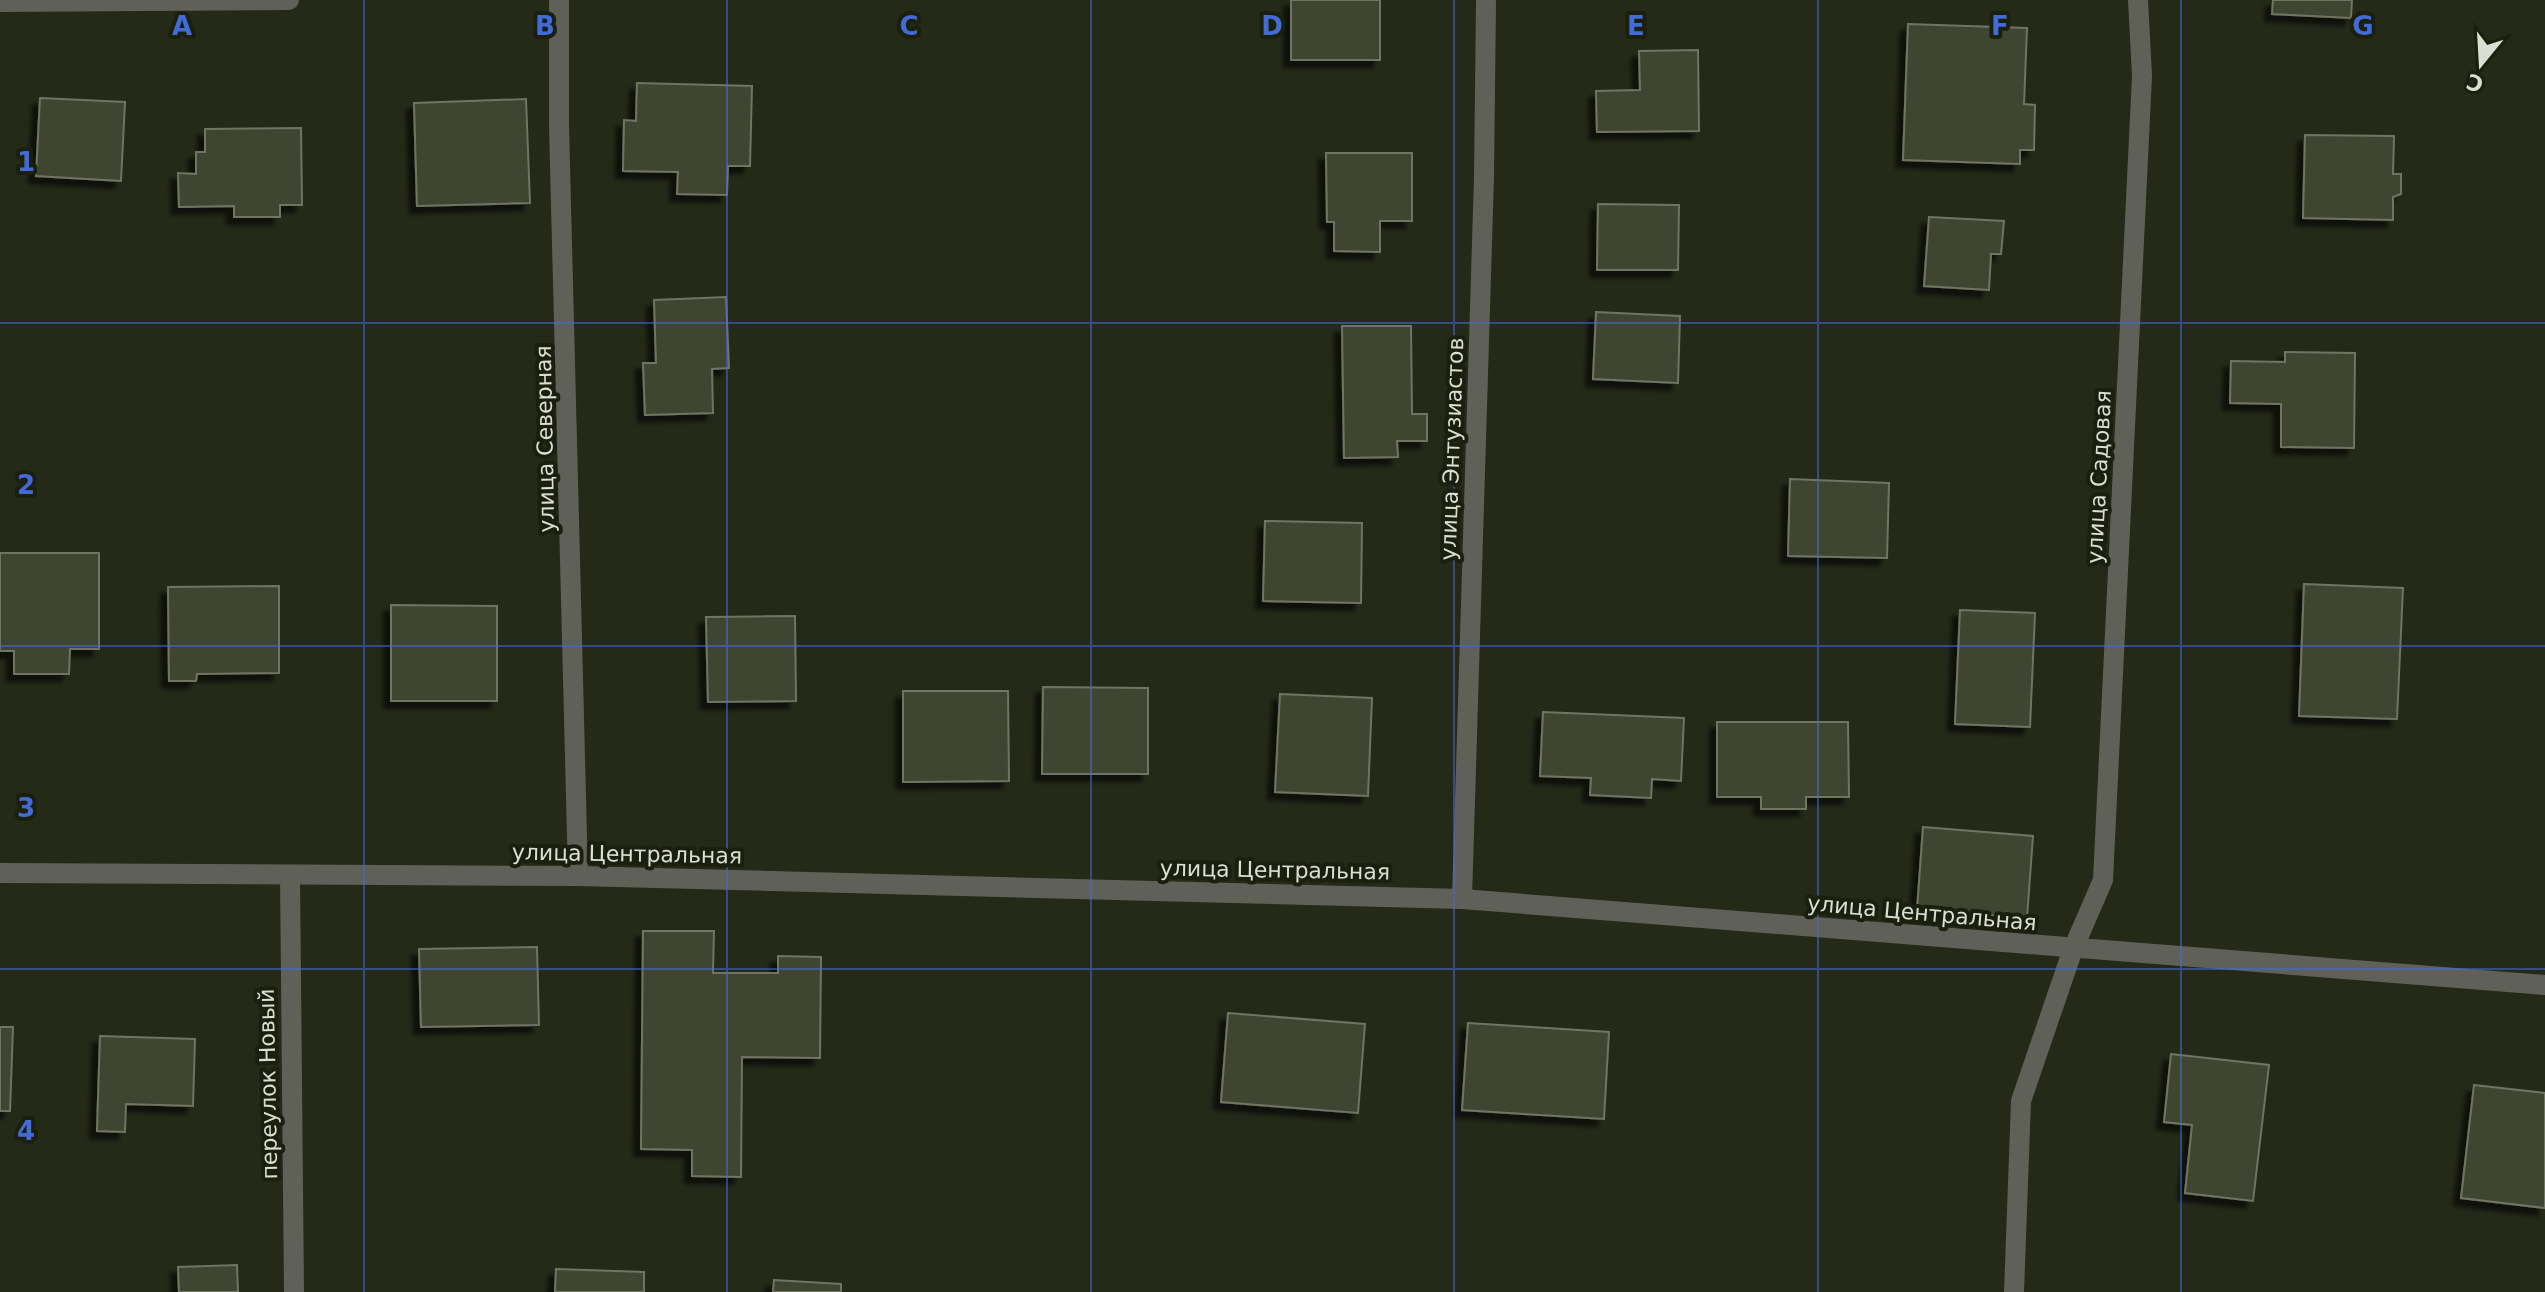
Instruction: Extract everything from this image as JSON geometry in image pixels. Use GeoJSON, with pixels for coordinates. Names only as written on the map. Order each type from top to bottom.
{"type":"FeatureCollection","features":[{"type":"Feature","properties":{"kind":"street"},"geometry":{"type":"LineString","coordinates":[[0,2],[289,0]]}},
{"type":"Feature","properties":{"kind":"street"},"geometry":{"type":"LineString","coordinates":[[559,0],[559,125],[578,876]]}},
{"type":"Feature","properties":{"kind":"street","name":"улица Энтузиастов"},"geometry":{"type":"LineString","coordinates":[[1462,899],[1484,177],[1486,0]]}},
{"type":"Feature","properties":{"kind":"street","name":"улица Садовая"},"geometry":{"type":"LineString","coordinates":[[2014,1292],[2021,1101],[2073,949],[2103,880],[2141,92],[2138,0]]}},
{"type":"Feature","properties":{"kind":"street","name":"улица Центральная"},"geometry":{"type":"LineString","coordinates":[[0,873],[578,876],[1462,899],[2545,985]]}},
{"type":"Feature","properties":{"kind":"street","name":"переулок Новый"},"geometry":{"type":"LineString","coordinates":[[290,875],[294,1292]]}},
{"type":"Feature","properties":{"kind":"building"},"geometry":{"type":"Polygon","coordinates":[[[1291,0],[1380,0],[1380,60],[1291,60],[1291,0]]]}},
{"type":"Feature","properties":{"kind":"building"},"geometry":{"type":"Polygon","coordinates":[[[2273,0],[2352,0],[2351,18],[2272,14],[2273,0]]]}},
{"type":"Feature","properties":{"kind":"building"},"geometry":{"type":"Polygon","coordinates":[[[1908,24],[2027,28],[2024,104],[2035,105],[2034,150],[2020,150],[2020,164],[1903,160],[1908,24]]]}},
{"type":"Feature","properties":{"kind":"building"},"geometry":{"type":"Polygon","coordinates":[[[1698,50],[1699,131],[1597,132],[1596,91],[1640,90],[1639,51],[1698,50]]]}},
{"type":"Feature","properties":{"kind":"building"},"geometry":{"type":"Polygon","coordinates":[[[637,83],[752,86],[750,166],[728,166],[727,195],[677,194],[678,172],[623,171],[624,120],[636,121],[637,83]]]}},
{"type":"Feature","properties":{"kind":"building"},"geometry":{"type":"Polygon","coordinates":[[[40,98],[125,102],[121,181],[36,176],[40,98]]]}},
{"type":"Feature","properties":{"kind":"building"},"geometry":{"type":"Polygon","coordinates":[[[526,99],[530,203],[417,206],[414,103],[526,99]]]}},
{"type":"Feature","properties":{"kind":"building"},"geometry":{"type":"Polygon","coordinates":[[[301,128],[302,205],[280,205],[280,217],[234,217],[234,206],[179,207],[178,173],[196,174],[196,152],[205,152],[205,129],[301,128]]]}},
{"type":"Feature","properties":{"kind":"building"},"geometry":{"type":"Polygon","coordinates":[[[2305,135],[2394,136],[2393,174],[2401,174],[2401,194],[2393,197],[2393,220],[2303,218],[2305,135]]]}},
{"type":"Feature","properties":{"kind":"building"},"geometry":{"type":"Polygon","coordinates":[[[1326,153],[1412,153],[1412,221],[1380,221],[1380,252],[1334,251],[1334,222],[1327,222],[1326,153]]]}},
{"type":"Feature","properties":{"kind":"building"},"geometry":{"type":"Polygon","coordinates":[[[1598,204],[1679,205],[1678,270],[1597,270],[1598,204]]]}},
{"type":"Feature","properties":{"kind":"building"},"geometry":{"type":"Polygon","coordinates":[[[1929,217],[2004,221],[2001,254],[1991,254],[1989,290],[1924,286],[1929,217]]]}},
{"type":"Feature","properties":{"kind":"building"},"geometry":{"type":"Polygon","coordinates":[[[726,297],[729,368],[712,369],[713,413],[645,415],[643,363],[656,363],[654,300],[726,297]]]}},
{"type":"Feature","properties":{"kind":"building"},"geometry":{"type":"Polygon","coordinates":[[[1596,312],[1680,316],[1678,383],[1593,379],[1596,312]]]}},
{"type":"Feature","properties":{"kind":"building"},"geometry":{"type":"Polygon","coordinates":[[[1342,326],[1411,326],[1412,414],[1427,414],[1427,441],[1397,441],[1398,457],[1344,458],[1342,326]]]}},
{"type":"Feature","properties":{"kind":"building"},"geometry":{"type":"Polygon","coordinates":[[[2285,352],[2355,353],[2354,448],[2281,447],[2281,404],[2230,403],[2231,361],[2285,362],[2285,352]]]}},
{"type":"Feature","properties":{"kind":"building"},"geometry":{"type":"Polygon","coordinates":[[[1790,479],[1889,483],[1887,558],[1788,556],[1790,479]]]}},
{"type":"Feature","properties":{"kind":"building"},"geometry":{"type":"Polygon","coordinates":[[[1265,521],[1362,523],[1361,603],[1263,601],[1265,521]]]}},
{"type":"Feature","properties":{"kind":"building"},"geometry":{"type":"Polygon","coordinates":[[[0,553],[99,553],[99,649],[70,649],[69,674],[14,674],[14,651],[0,651],[0,553]]]}},
{"type":"Feature","properties":{"kind":"building"},"geometry":{"type":"Polygon","coordinates":[[[2304,584],[2403,588],[2397,719],[2299,716],[2304,584]]]}},
{"type":"Feature","properties":{"kind":"building"},"geometry":{"type":"Polygon","coordinates":[[[279,586],[279,673],[197,674],[196,681],[169,681],[168,587],[279,586]]]}},
{"type":"Feature","properties":{"kind":"building"},"geometry":{"type":"Polygon","coordinates":[[[391,605],[497,606],[497,701],[391,701],[391,605]]]}},
{"type":"Feature","properties":{"kind":"building"},"geometry":{"type":"Polygon","coordinates":[[[1960,610],[2035,613],[2030,727],[1955,724],[1960,610]]]}},
{"type":"Feature","properties":{"kind":"building"},"geometry":{"type":"Polygon","coordinates":[[[795,616],[796,701],[708,702],[706,617],[795,616]]]}},
{"type":"Feature","properties":{"kind":"building"},"geometry":{"type":"Polygon","coordinates":[[[1043,687],[1148,688],[1148,774],[1042,774],[1043,687]]]}},
{"type":"Feature","properties":{"kind":"building"},"geometry":{"type":"Polygon","coordinates":[[[903,691],[1008,691],[1009,781],[903,782],[903,691]]]}},
{"type":"Feature","properties":{"kind":"building"},"geometry":{"type":"Polygon","coordinates":[[[1280,694],[1372,698],[1368,796],[1275,792],[1280,694]]]}},
{"type":"Feature","properties":{"kind":"building"},"geometry":{"type":"Polygon","coordinates":[[[1543,712],[1684,718],[1681,781],[1652,779],[1651,798],[1590,795],[1591,778],[1540,776],[1543,712]]]}},
{"type":"Feature","properties":{"kind":"building"},"geometry":{"type":"Polygon","coordinates":[[[1717,722],[1848,722],[1849,797],[1806,797],[1806,809],[1761,809],[1761,797],[1717,797],[1717,722]]]}},
{"type":"Feature","properties":{"kind":"building"},"geometry":{"type":"Polygon","coordinates":[[[1923,827],[2033,836],[2027,918],[1917,910],[1923,827]]]}},
{"type":"Feature","properties":{"kind":"building"},"geometry":{"type":"Polygon","coordinates":[[[643,931],[714,931],[713,973],[778,973],[778,956],[821,957],[820,1058],[742,1057],[741,1177],[692,1176],[692,1150],[641,1149],[643,931]]]}},
{"type":"Feature","properties":{"kind":"building"},"geometry":{"type":"Polygon","coordinates":[[[537,947],[539,1025],[421,1027],[419,949],[537,947]]]}},
{"type":"Feature","properties":{"kind":"building"},"geometry":{"type":"Polygon","coordinates":[[[1228,1013],[1365,1024],[1358,1113],[1221,1102],[1228,1013]]]}},
{"type":"Feature","properties":{"kind":"building"},"geometry":{"type":"Polygon","coordinates":[[[1468,1023],[1609,1032],[1604,1119],[1462,1110],[1468,1023]]]}},
{"type":"Feature","properties":{"kind":"building"},"geometry":{"type":"Polygon","coordinates":[[[0,1027],[13,1027],[10,1111],[0,1111],[0,1027]]]}},
{"type":"Feature","properties":{"kind":"building"},"geometry":{"type":"Polygon","coordinates":[[[100,1036],[195,1039],[193,1106],[126,1104],[125,1132],[97,1131],[100,1036]]]}},
{"type":"Feature","properties":{"kind":"building"},"geometry":{"type":"Polygon","coordinates":[[[2171,1054],[2269,1065],[2253,1201],[2185,1193],[2192,1125],[2164,1122],[2171,1054]]]}},
{"type":"Feature","properties":{"kind":"building"},"geometry":{"type":"Polygon","coordinates":[[[2474,1085],[2545,1093],[2545,1208],[2461,1198],[2474,1085]]]}},
{"type":"Feature","properties":{"kind":"building"},"geometry":{"type":"Polygon","coordinates":[[[237,1265],[238,1292],[179,1292],[178,1267],[237,1265]]]}},
{"type":"Feature","properties":{"kind":"building"},"geometry":{"type":"Polygon","coordinates":[[[556,1269],[644,1272],[644,1292],[555,1292],[556,1269]]]}},
{"type":"Feature","properties":{"kind":"building"},"geometry":{"type":"Polygon","coordinates":[[[774,1280],[841,1284],[841,1292],[773,1292],[774,1280]]]}}]}
